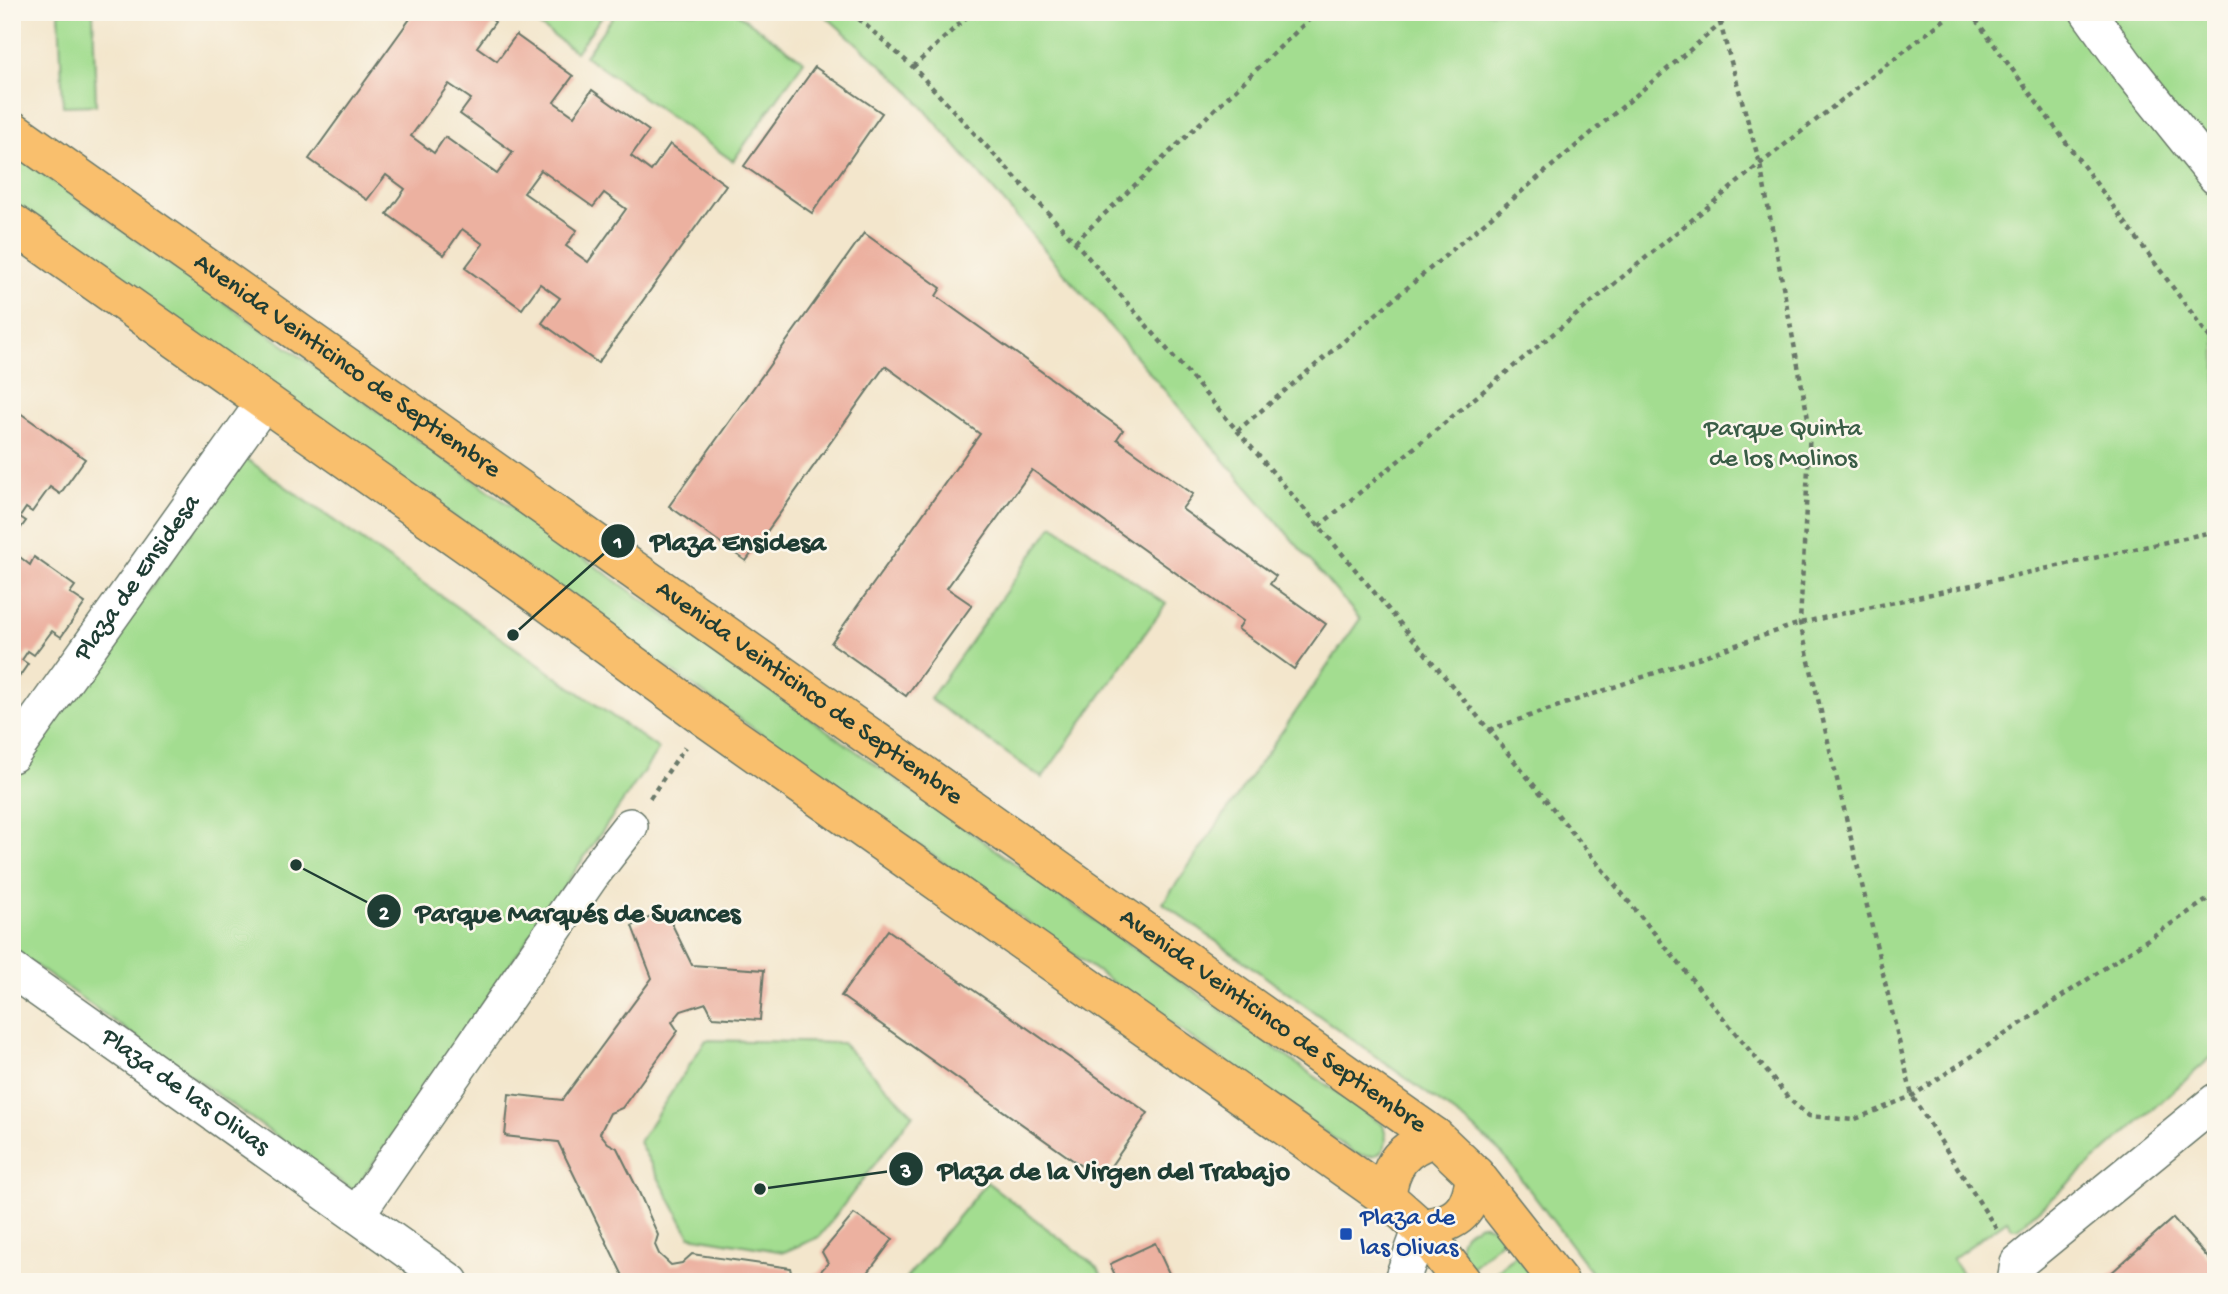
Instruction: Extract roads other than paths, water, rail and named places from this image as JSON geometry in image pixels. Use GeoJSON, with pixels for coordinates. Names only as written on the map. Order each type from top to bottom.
{"type":"FeatureCollection","features":[{"type":"Feature","properties":{"kind":"main road","name":"Avenida Veinticinco de Septiembre"},"geometry":{"type":"LineString","coordinates":[[12,130],[1435,1137],[1475,1175],[1559,1282]]}},
{"type":"Feature","properties":{"kind":"main road"},"geometry":{"type":"LineString","coordinates":[[12,223],[706,718],[1386,1197],[1421,1228],[1462,1282]]}},
{"type":"Feature","properties":{"kind":"main road","name":"Avenida Veinticinco de Septiembre"},"geometry":{"type":"LineString","coordinates":[[1386,1197],[1389,1176],[1399,1158],[1415,1144],[1435,1137]]}},
{"type":"Feature","properties":{"kind":"main road"},"geometry":{"type":"LineString","coordinates":[[1421,1228],[1443,1225],[1461,1214],[1473,1196],[1475,1175]]}},
{"type":"Feature","properties":{"kind":"street"},"geometry":{"type":"LineString","coordinates":[[2088,12],[2126,65],[2216,177]]}},
{"type":"Feature","properties":{"kind":"street","name":"Plaza de Ensidesa"},"geometry":{"type":"LineString","coordinates":[[12,755],[265,401]]}},
{"type":"Feature","properties":{"kind":"street"},"geometry":{"type":"LineString","coordinates":[[357,1214],[591,876],[630,826]]}},
{"type":"Feature","properties":{"kind":"street","name":"Plaza de las Olivas"},"geometry":{"type":"LineString","coordinates":[[12,970],[452,1282]]}},
{"type":"Feature","properties":{"kind":"street"},"geometry":{"type":"LineString","coordinates":[[2016,1273],[2216,1101]]}},
{"type":"Feature","properties":{"kind":"street"},"geometry":{"type":"LineString","coordinates":[[1401,1282],[1421,1228]]}},
{"type":"Feature","properties":{"kind":"place","name":"Plaza Ensidesa"},"geometry":{"type":"Point","coordinates":[513,635]}},
{"type":"Feature","properties":{"kind":"place","name":"Parque Marqués de Suances"},"geometry":{"type":"Point","coordinates":[296,865]}},
{"type":"Feature","properties":{"kind":"place","name":"Plaza de la Virgen del Trabajo"},"geometry":{"type":"Point","coordinates":[760,1189]}},
{"type":"Feature","properties":{"kind":"place","name":"Plaza de las Olivas"},"geometry":{"type":"Point","coordinates":[1346,1234]}},
{"type":"Feature","properties":{"kind":"park label","name":"Parque Quinta de los Molinos"},"geometry":{"type":"Point","coordinates":[1783,445]}}]}
